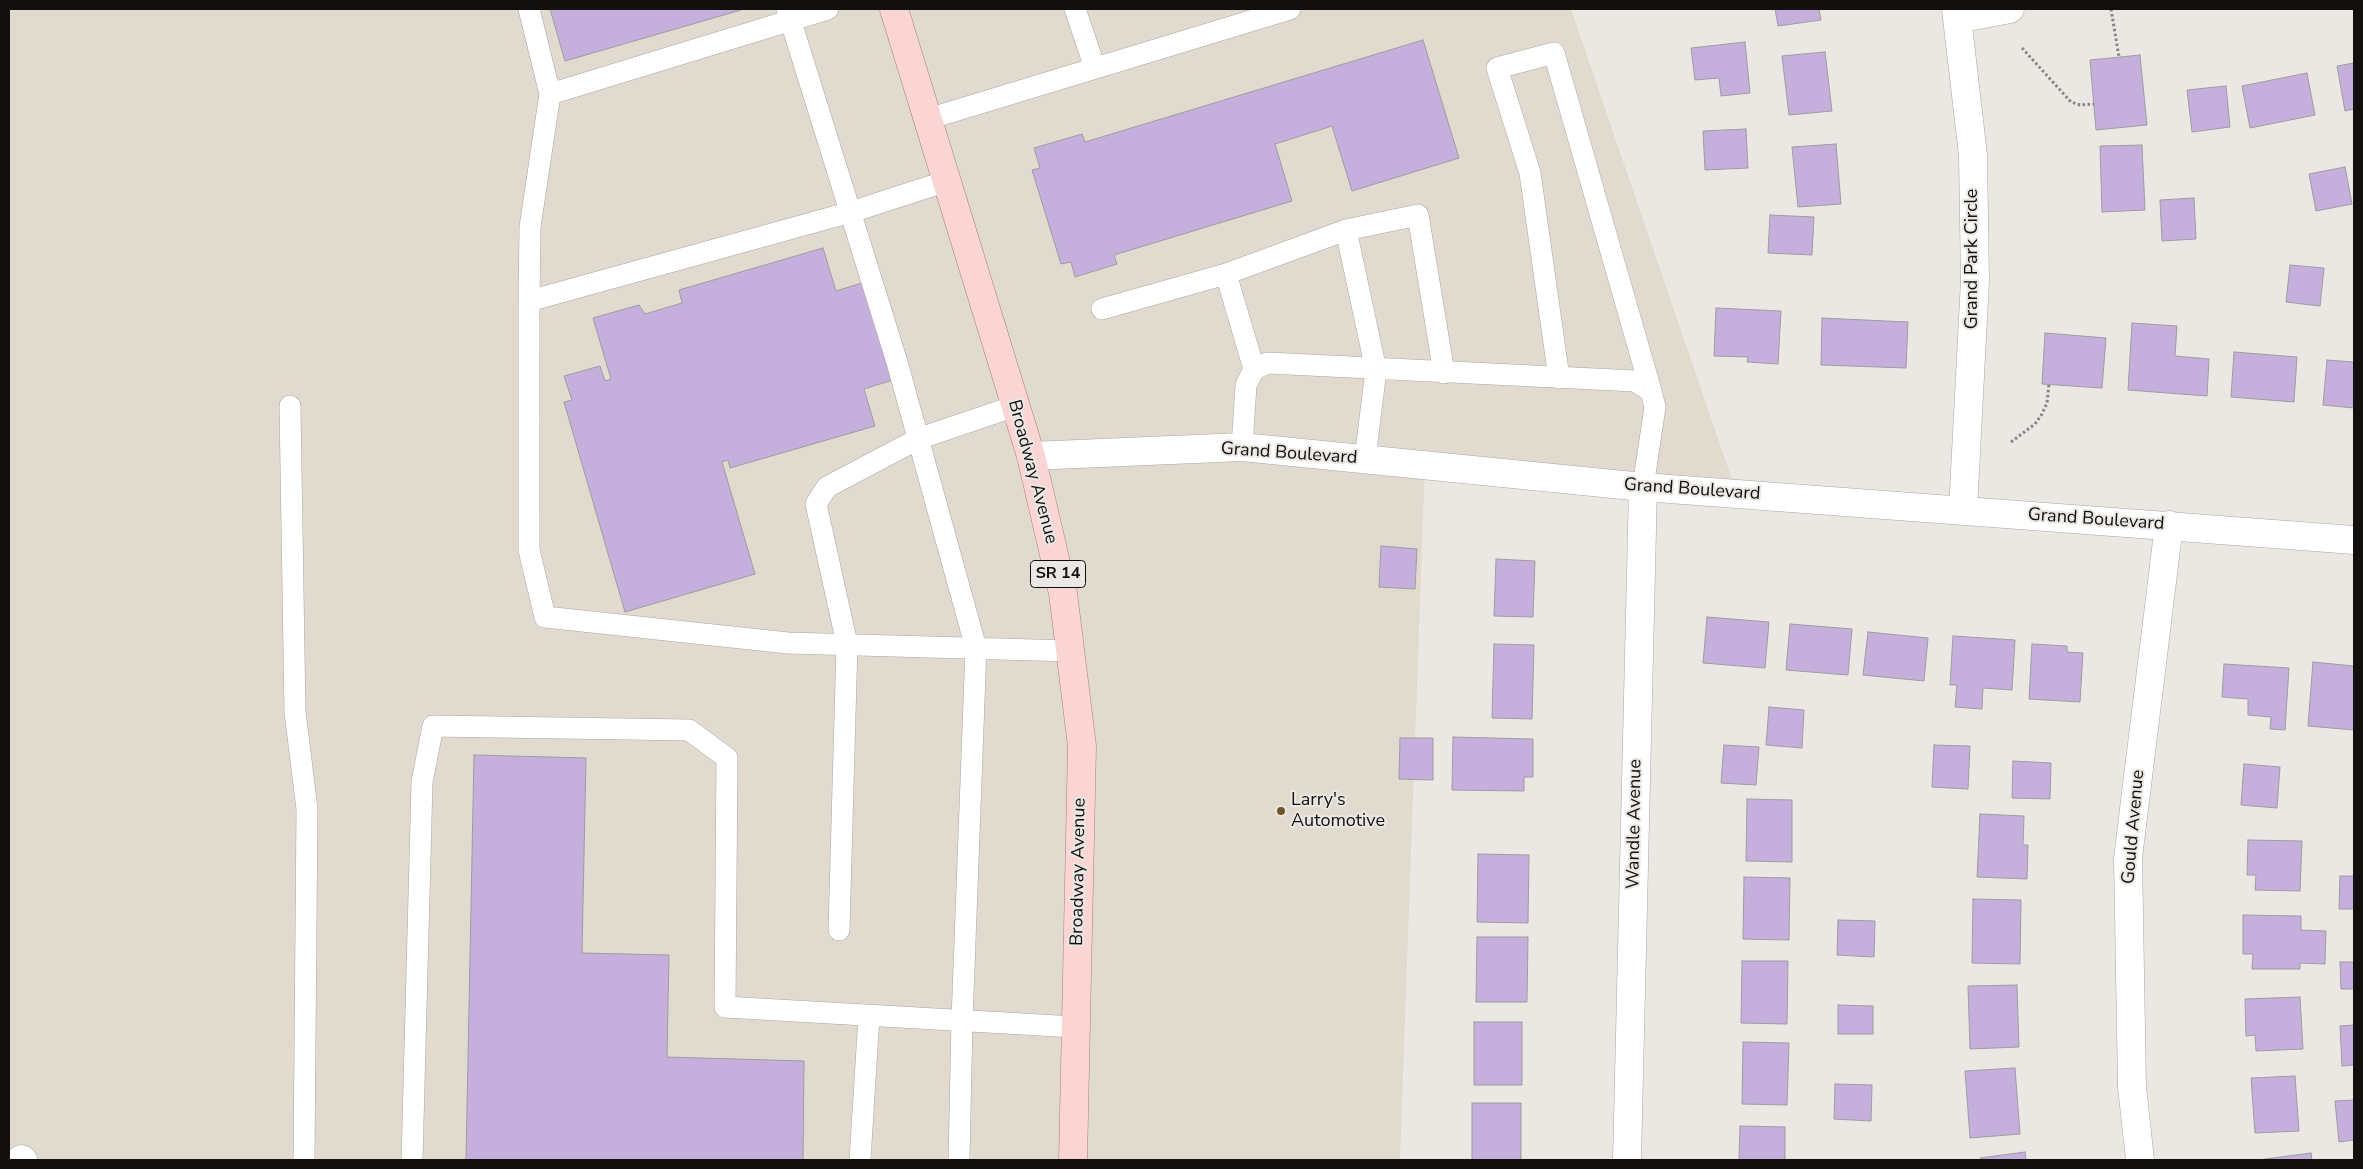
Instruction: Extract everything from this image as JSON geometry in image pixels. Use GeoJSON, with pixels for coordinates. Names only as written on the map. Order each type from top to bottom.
{"type":"FeatureCollection","features":[{"type":"Feature","properties":{"kind":"main road","name":"Broadway Avenue"},"geometry":{"type":"LineString","coordinates":[[894,9],[1031,456],[1063,592],[1082,746],[1073,1160]]}},
{"type":"Feature","properties":{"kind":"street"},"geometry":{"type":"LineString","coordinates":[[1957,14],[2010,9]]}},
{"type":"Feature","properties":{"kind":"street","name":"Grand Park Circle"},"geometry":{"type":"LineString","coordinates":[[1957,14],[1973,155],[1975,280],[1963,510]]}},
{"type":"Feature","properties":{"kind":"street","name":"Grand Boulevard"},"geometry":{"type":"LineString","coordinates":[[1031,456],[1242,447],[1643,487],[2354,540]]}},
{"type":"Feature","properties":{"kind":"street","name":"Wandle Avenue"},"geometry":{"type":"LineString","coordinates":[[1627,1160],[1643,487]]}},
{"type":"Feature","properties":{"kind":"street","name":"Gould Avenue"},"geometry":{"type":"LineString","coordinates":[[2140,1160],[2132,1088],[2128,858],[2169,525]]}},
{"type":"Feature","properties":{"kind":"lane"},"geometry":{"type":"LineString","coordinates":[[529,9],[550,94],[530,227],[529,301],[529,550],[546,617],[788,642],[1070,651]]}},
{"type":"Feature","properties":{"kind":"lane"},"geometry":{"type":"LineString","coordinates":[[550,94],[789,14],[828,9]]}},
{"type":"Feature","properties":{"kind":"lane"},"geometry":{"type":"LineString","coordinates":[[1075,9],[1095,68]]}},
{"type":"Feature","properties":{"kind":"lane"},"geometry":{"type":"LineString","coordinates":[[928,119],[1290,9]]}},
{"type":"Feature","properties":{"kind":"lane"},"geometry":{"type":"LineString","coordinates":[[789,14],[898,362],[976,648],[962,1022],[959,1160]]}},
{"type":"Feature","properties":{"kind":"lane"},"geometry":{"type":"LineString","coordinates":[[1559,378],[1530,174],[1497,68],[1554,53],[1655,407],[1643,487]]}},
{"type":"Feature","properties":{"kind":"lane"},"geometry":{"type":"LineString","coordinates":[[529,301],[851,212],[946,181]]}},
{"type":"Feature","properties":{"kind":"lane"},"geometry":{"type":"LineString","coordinates":[[1102,309],[1226,274],[1346,230],[1418,215],[1444,373]]}},
{"type":"Feature","properties":{"kind":"lane"},"geometry":{"type":"LineString","coordinates":[[1346,230],[1376,370],[1365,459]]}},
{"type":"Feature","properties":{"kind":"lane"},"geometry":{"type":"LineString","coordinates":[[1226,274],[1254,369]]}},
{"type":"Feature","properties":{"kind":"lane"},"geometry":{"type":"LineString","coordinates":[[1242,447],[1246,385],[1254,369],[1268,363],[1376,370],[1635,381],[1651,391]]}},
{"type":"Feature","properties":{"kind":"lane"},"geometry":{"type":"LineString","coordinates":[[290,406],[295,712],[307,809],[304,1160]]}},
{"type":"Feature","properties":{"kind":"lane"},"geometry":{"type":"LineString","coordinates":[[839,930],[847,644],[816,504],[827,486],[918,440],[1015,406]]}},
{"type":"Feature","properties":{"kind":"lane"},"geometry":{"type":"LineString","coordinates":[[412,1160],[422,782],[433,726],[689,730],[727,758],[725,1007],[1075,1027]]}},
{"type":"Feature","properties":{"kind":"lane"},"geometry":{"type":"LineString","coordinates":[[860,1160],[869,1016]]}},
{"type":"Feature","properties":{"kind":"path"},"geometry":{"type":"LineString","coordinates":[[2111,9],[2119,58]]}},
{"type":"Feature","properties":{"kind":"path"},"geometry":{"type":"LineString","coordinates":[[2022,48],[2071,102],[2080,105],[2094,104]]}},
{"type":"Feature","properties":{"kind":"path"},"geometry":{"type":"LineString","coordinates":[[2012,442],[2035,424],[2042,414],[2047,403],[2048,384]]}},
{"type":"Feature","properties":{"kind":"shaded area"},"geometry":{"type":"Polygon","coordinates":[[[9,9],[1571,9],[1737,494],[1425,465],[1400,1160],[9,1160],[9,9]]]}},
{"type":"Feature","properties":{"kind":"building"},"geometry":{"type":"Polygon","coordinates":[[[550,9],[741,9],[741,10],[565,61],[550,9]]]}},
{"type":"Feature","properties":{"kind":"building"},"geometry":{"type":"Polygon","coordinates":[[[1775,9],[1819,9],[1821,20],[1778,26],[1775,9]]]}},
{"type":"Feature","properties":{"kind":"building"},"geometry":{"type":"Polygon","coordinates":[[[1423,40],[1459,158],[1352,191],[1332,126],[1275,144],[1292,201],[1114,255],[1117,264],[1075,277],[1071,262],[1061,264],[1032,170],[1040,168],[1034,148],[1082,134],[1085,142],[1423,40]]]}},
{"type":"Feature","properties":{"kind":"building"},"geometry":{"type":"Polygon","coordinates":[[[1745,42],[1750,93],[1721,96],[1719,78],[1695,80],[1691,48],[1745,42]]]}},
{"type":"Feature","properties":{"kind":"building"},"geometry":{"type":"Polygon","coordinates":[[[1825,52],[1832,111],[1789,115],[1782,56],[1825,52]]]}},
{"type":"Feature","properties":{"kind":"building"},"geometry":{"type":"Polygon","coordinates":[[[2140,55],[2147,125],[2096,130],[2090,60],[2140,55]]]}},
{"type":"Feature","properties":{"kind":"building"},"geometry":{"type":"Polygon","coordinates":[[[2354,63],[2354,109],[2345,111],[2337,66],[2354,63]]]}},
{"type":"Feature","properties":{"kind":"building"},"geometry":{"type":"Polygon","coordinates":[[[2307,73],[2315,115],[2250,128],[2242,86],[2307,73]]]}},
{"type":"Feature","properties":{"kind":"building"},"geometry":{"type":"Polygon","coordinates":[[[2226,86],[2230,127],[2192,132],[2187,90],[2226,86]]]}},
{"type":"Feature","properties":{"kind":"building"},"geometry":{"type":"Polygon","coordinates":[[[1746,129],[1748,168],[1705,170],[1703,131],[1746,129]]]}},
{"type":"Feature","properties":{"kind":"building"},"geometry":{"type":"Polygon","coordinates":[[[1836,144],[1841,204],[1798,207],[1792,147],[1836,144]]]}},
{"type":"Feature","properties":{"kind":"building"},"geometry":{"type":"Polygon","coordinates":[[[2142,145],[2145,210],[2102,212],[2100,146],[2142,145]]]}},
{"type":"Feature","properties":{"kind":"building"},"geometry":{"type":"Polygon","coordinates":[[[2345,167],[2352,204],[2316,211],[2309,174],[2345,167]]]}},
{"type":"Feature","properties":{"kind":"building"},"geometry":{"type":"Polygon","coordinates":[[[2194,198],[2196,239],[2162,241],[2160,200],[2194,198]]]}},
{"type":"Feature","properties":{"kind":"building"},"geometry":{"type":"Polygon","coordinates":[[[1770,215],[1814,217],[1812,255],[1768,253],[1770,215]]]}},
{"type":"Feature","properties":{"kind":"building"},"geometry":{"type":"Polygon","coordinates":[[[823,248],[836,291],[865,282],[893,380],[864,389],[875,426],[730,468],[728,460],[722,462],[755,574],[625,612],[564,402],[572,400],[564,376],[600,366],[605,381],[611,379],[593,318],[639,305],[645,314],[682,303],[679,290],[823,248]]]}},
{"type":"Feature","properties":{"kind":"building"},"geometry":{"type":"Polygon","coordinates":[[[2290,265],[2324,268],[2320,306],[2286,302],[2290,265]]]}},
{"type":"Feature","properties":{"kind":"building"},"geometry":{"type":"Polygon","coordinates":[[[1716,308],[1781,311],[1778,364],[1747,362],[1748,357],[1714,356],[1716,308]]]}},
{"type":"Feature","properties":{"kind":"building"},"geometry":{"type":"Polygon","coordinates":[[[1822,318],[1908,322],[1906,368],[1821,365],[1822,318]]]}},
{"type":"Feature","properties":{"kind":"building"},"geometry":{"type":"Polygon","coordinates":[[[2132,323],[2177,326],[2175,356],[2209,359],[2207,396],[2128,390],[2132,323]]]}},
{"type":"Feature","properties":{"kind":"building"},"geometry":{"type":"Polygon","coordinates":[[[2045,333],[2106,338],[2102,388],[2042,384],[2045,333]]]}},
{"type":"Feature","properties":{"kind":"building"},"geometry":{"type":"Polygon","coordinates":[[[2234,352],[2297,357],[2294,402],[2231,397],[2234,352]]]}},
{"type":"Feature","properties":{"kind":"building"},"geometry":{"type":"Polygon","coordinates":[[[2327,360],[2354,362],[2354,408],[2323,405],[2327,360]]]}},
{"type":"Feature","properties":{"kind":"building"},"geometry":{"type":"Polygon","coordinates":[[[1381,546],[1417,549],[1415,589],[1379,587],[1381,546]]]}},
{"type":"Feature","properties":{"kind":"building"},"geometry":{"type":"Polygon","coordinates":[[[1496,559],[1535,561],[1533,617],[1494,616],[1496,559]]]}},
{"type":"Feature","properties":{"kind":"building"},"geometry":{"type":"Polygon","coordinates":[[[1707,617],[1769,622],[1765,668],[1703,663],[1707,617]]]}},
{"type":"Feature","properties":{"kind":"building"},"geometry":{"type":"Polygon","coordinates":[[[1790,624],[1852,629],[1848,675],[1786,670],[1790,624]]]}},
{"type":"Feature","properties":{"kind":"building"},"geometry":{"type":"Polygon","coordinates":[[[1868,632],[1928,638],[1924,681],[1863,675],[1868,632]]]}},
{"type":"Feature","properties":{"kind":"building"},"geometry":{"type":"Polygon","coordinates":[[[1953,636],[2015,640],[2012,690],[1983,688],[1982,709],[1955,707],[1957,685],[1950,685],[1953,636]]]}},
{"type":"Feature","properties":{"kind":"building"},"geometry":{"type":"Polygon","coordinates":[[[1494,644],[1534,645],[1532,719],[1492,718],[1494,644]]]}},
{"type":"Feature","properties":{"kind":"building"},"geometry":{"type":"Polygon","coordinates":[[[2032,644],[2067,646],[2067,652],[2083,653],[2080,702],[2029,699],[2032,644]]]}},
{"type":"Feature","properties":{"kind":"building"},"geometry":{"type":"Polygon","coordinates":[[[2313,662],[2354,666],[2354,730],[2308,726],[2313,662]]]}},
{"type":"Feature","properties":{"kind":"building"},"geometry":{"type":"Polygon","coordinates":[[[2224,664],[2289,668],[2285,730],[2270,729],[2271,717],[2248,715],[2248,699],[2222,697],[2224,664]]]}},
{"type":"Feature","properties":{"kind":"building"},"geometry":{"type":"Polygon","coordinates":[[[1769,707],[1804,710],[1802,748],[1766,745],[1769,707]]]}},
{"type":"Feature","properties":{"kind":"building"},"geometry":{"type":"Polygon","coordinates":[[[1453,737],[1533,739],[1533,777],[1524,777],[1524,791],[1452,790],[1453,737]]]}},
{"type":"Feature","properties":{"kind":"building"},"geometry":{"type":"Polygon","coordinates":[[[1400,738],[1433,738],[1433,780],[1399,779],[1400,738]]]}},
{"type":"Feature","properties":{"kind":"building"},"geometry":{"type":"Polygon","coordinates":[[[1724,745],[1759,747],[1756,785],[1721,783],[1724,745]]]}},
{"type":"Feature","properties":{"kind":"building"},"geometry":{"type":"Polygon","coordinates":[[[1934,745],[1970,746],[1968,789],[1932,787],[1934,745]]]}},
{"type":"Feature","properties":{"kind":"building"},"geometry":{"type":"Polygon","coordinates":[[[474,755],[586,758],[582,953],[669,955],[667,1057],[804,1061],[803,1160],[466,1160],[474,755]]]}},
{"type":"Feature","properties":{"kind":"building"},"geometry":{"type":"Polygon","coordinates":[[[2013,761],[2051,763],[2050,799],[2012,798],[2013,761]]]}},
{"type":"Feature","properties":{"kind":"building"},"geometry":{"type":"Polygon","coordinates":[[[2244,764],[2280,767],[2277,808],[2241,805],[2244,764]]]}},
{"type":"Feature","properties":{"kind":"building"},"geometry":{"type":"Polygon","coordinates":[[[1747,799],[1792,800],[1792,862],[1746,861],[1747,799]]]}},
{"type":"Feature","properties":{"kind":"building"},"geometry":{"type":"Polygon","coordinates":[[[1980,814],[2024,816],[2023,845],[2028,845],[2027,879],[1977,877],[1980,814]]]}},
{"type":"Feature","properties":{"kind":"building"},"geometry":{"type":"Polygon","coordinates":[[[2248,840],[2302,841],[2300,891],[2255,890],[2256,875],[2247,875],[2248,840]]]}},
{"type":"Feature","properties":{"kind":"building"},"geometry":{"type":"Polygon","coordinates":[[[1478,854],[1529,855],[1528,923],[1477,922],[1478,854]]]}},
{"type":"Feature","properties":{"kind":"building"},"geometry":{"type":"Polygon","coordinates":[[[2340,876],[2354,876],[2354,909],[2339,909],[2340,876]]]}},
{"type":"Feature","properties":{"kind":"building"},"geometry":{"type":"Polygon","coordinates":[[[1744,877],[1790,878],[1789,940],[1743,939],[1744,877]]]}},
{"type":"Feature","properties":{"kind":"building"},"geometry":{"type":"Polygon","coordinates":[[[1973,899],[2021,900],[2020,964],[1972,963],[1973,899]]]}},
{"type":"Feature","properties":{"kind":"building"},"geometry":{"type":"Polygon","coordinates":[[[2243,915],[2301,916],[2301,930],[2326,931],[2325,964],[2300,963],[2300,969],[2252,969],[2253,954],[2243,954],[2243,915]]]}},
{"type":"Feature","properties":{"kind":"building"},"geometry":{"type":"Polygon","coordinates":[[[1838,920],[1875,921],[1874,957],[1837,955],[1838,920]]]}},
{"type":"Feature","properties":{"kind":"building"},"geometry":{"type":"Polygon","coordinates":[[[1477,937],[1528,937],[1527,1002],[1476,1002],[1477,937]]]}},
{"type":"Feature","properties":{"kind":"building"},"geometry":{"type":"Polygon","coordinates":[[[1742,961],[1788,961],[1787,1024],[1741,1023],[1742,961]]]}},
{"type":"Feature","properties":{"kind":"building"},"geometry":{"type":"Polygon","coordinates":[[[2340,962],[2354,962],[2354,989],[2341,989],[2340,962]]]}},
{"type":"Feature","properties":{"kind":"building"},"geometry":{"type":"Polygon","coordinates":[[[2017,985],[2019,1047],[1970,1049],[1968,986],[2017,985]]]}},
{"type":"Feature","properties":{"kind":"building"},"geometry":{"type":"Polygon","coordinates":[[[2300,997],[2303,1049],[2256,1051],[2255,1035],[2246,1036],[2245,999],[2300,997]]]}},
{"type":"Feature","properties":{"kind":"building"},"geometry":{"type":"Polygon","coordinates":[[[1838,1005],[1873,1006],[1873,1034],[1838,1034],[1838,1005]]]}},
{"type":"Feature","properties":{"kind":"building"},"geometry":{"type":"Polygon","coordinates":[[[1474,1022],[1522,1022],[1522,1085],[1474,1085],[1474,1022]]]}},
{"type":"Feature","properties":{"kind":"building"},"geometry":{"type":"Polygon","coordinates":[[[2354,1025],[2354,1065],[2342,1066],[2340,1026],[2354,1025]]]}},
{"type":"Feature","properties":{"kind":"building"},"geometry":{"type":"Polygon","coordinates":[[[1743,1042],[1789,1043],[1787,1105],[1742,1104],[1743,1042]]]}},
{"type":"Feature","properties":{"kind":"building"},"geometry":{"type":"Polygon","coordinates":[[[2015,1068],[2020,1134],[1970,1138],[1965,1071],[2015,1068]]]}},
{"type":"Feature","properties":{"kind":"building"},"geometry":{"type":"Polygon","coordinates":[[[2295,1076],[2299,1131],[2255,1133],[2251,1078],[2295,1076]]]}},
{"type":"Feature","properties":{"kind":"building"},"geometry":{"type":"Polygon","coordinates":[[[1835,1084],[1872,1085],[1871,1121],[1834,1119],[1835,1084]]]}},
{"type":"Feature","properties":{"kind":"building"},"geometry":{"type":"Polygon","coordinates":[[[2354,1100],[2354,1140],[2339,1142],[2335,1101],[2354,1100]]]}},
{"type":"Feature","properties":{"kind":"building"},"geometry":{"type":"Polygon","coordinates":[[[1472,1103],[1521,1103],[1521,1160],[1472,1160],[1472,1103]]]}},
{"type":"Feature","properties":{"kind":"building"},"geometry":{"type":"Polygon","coordinates":[[[1740,1126],[1785,1127],[1785,1160],[1739,1160],[1740,1126]]]}},
{"type":"Feature","properties":{"kind":"building"},"geometry":{"type":"Polygon","coordinates":[[[2025,1152],[2026,1160],[1981,1160],[1980,1158],[2025,1152]]]}},
{"type":"Feature","properties":{"kind":"building"},"geometry":{"type":"Polygon","coordinates":[[[2311,1153],[2312,1160],[2258,1160],[2311,1153]]]}},
{"type":"Feature","properties":{"kind":"place","name":"Larry's Automotive"},"geometry":{"type":"Point","coordinates":[1281,811]}}]}
